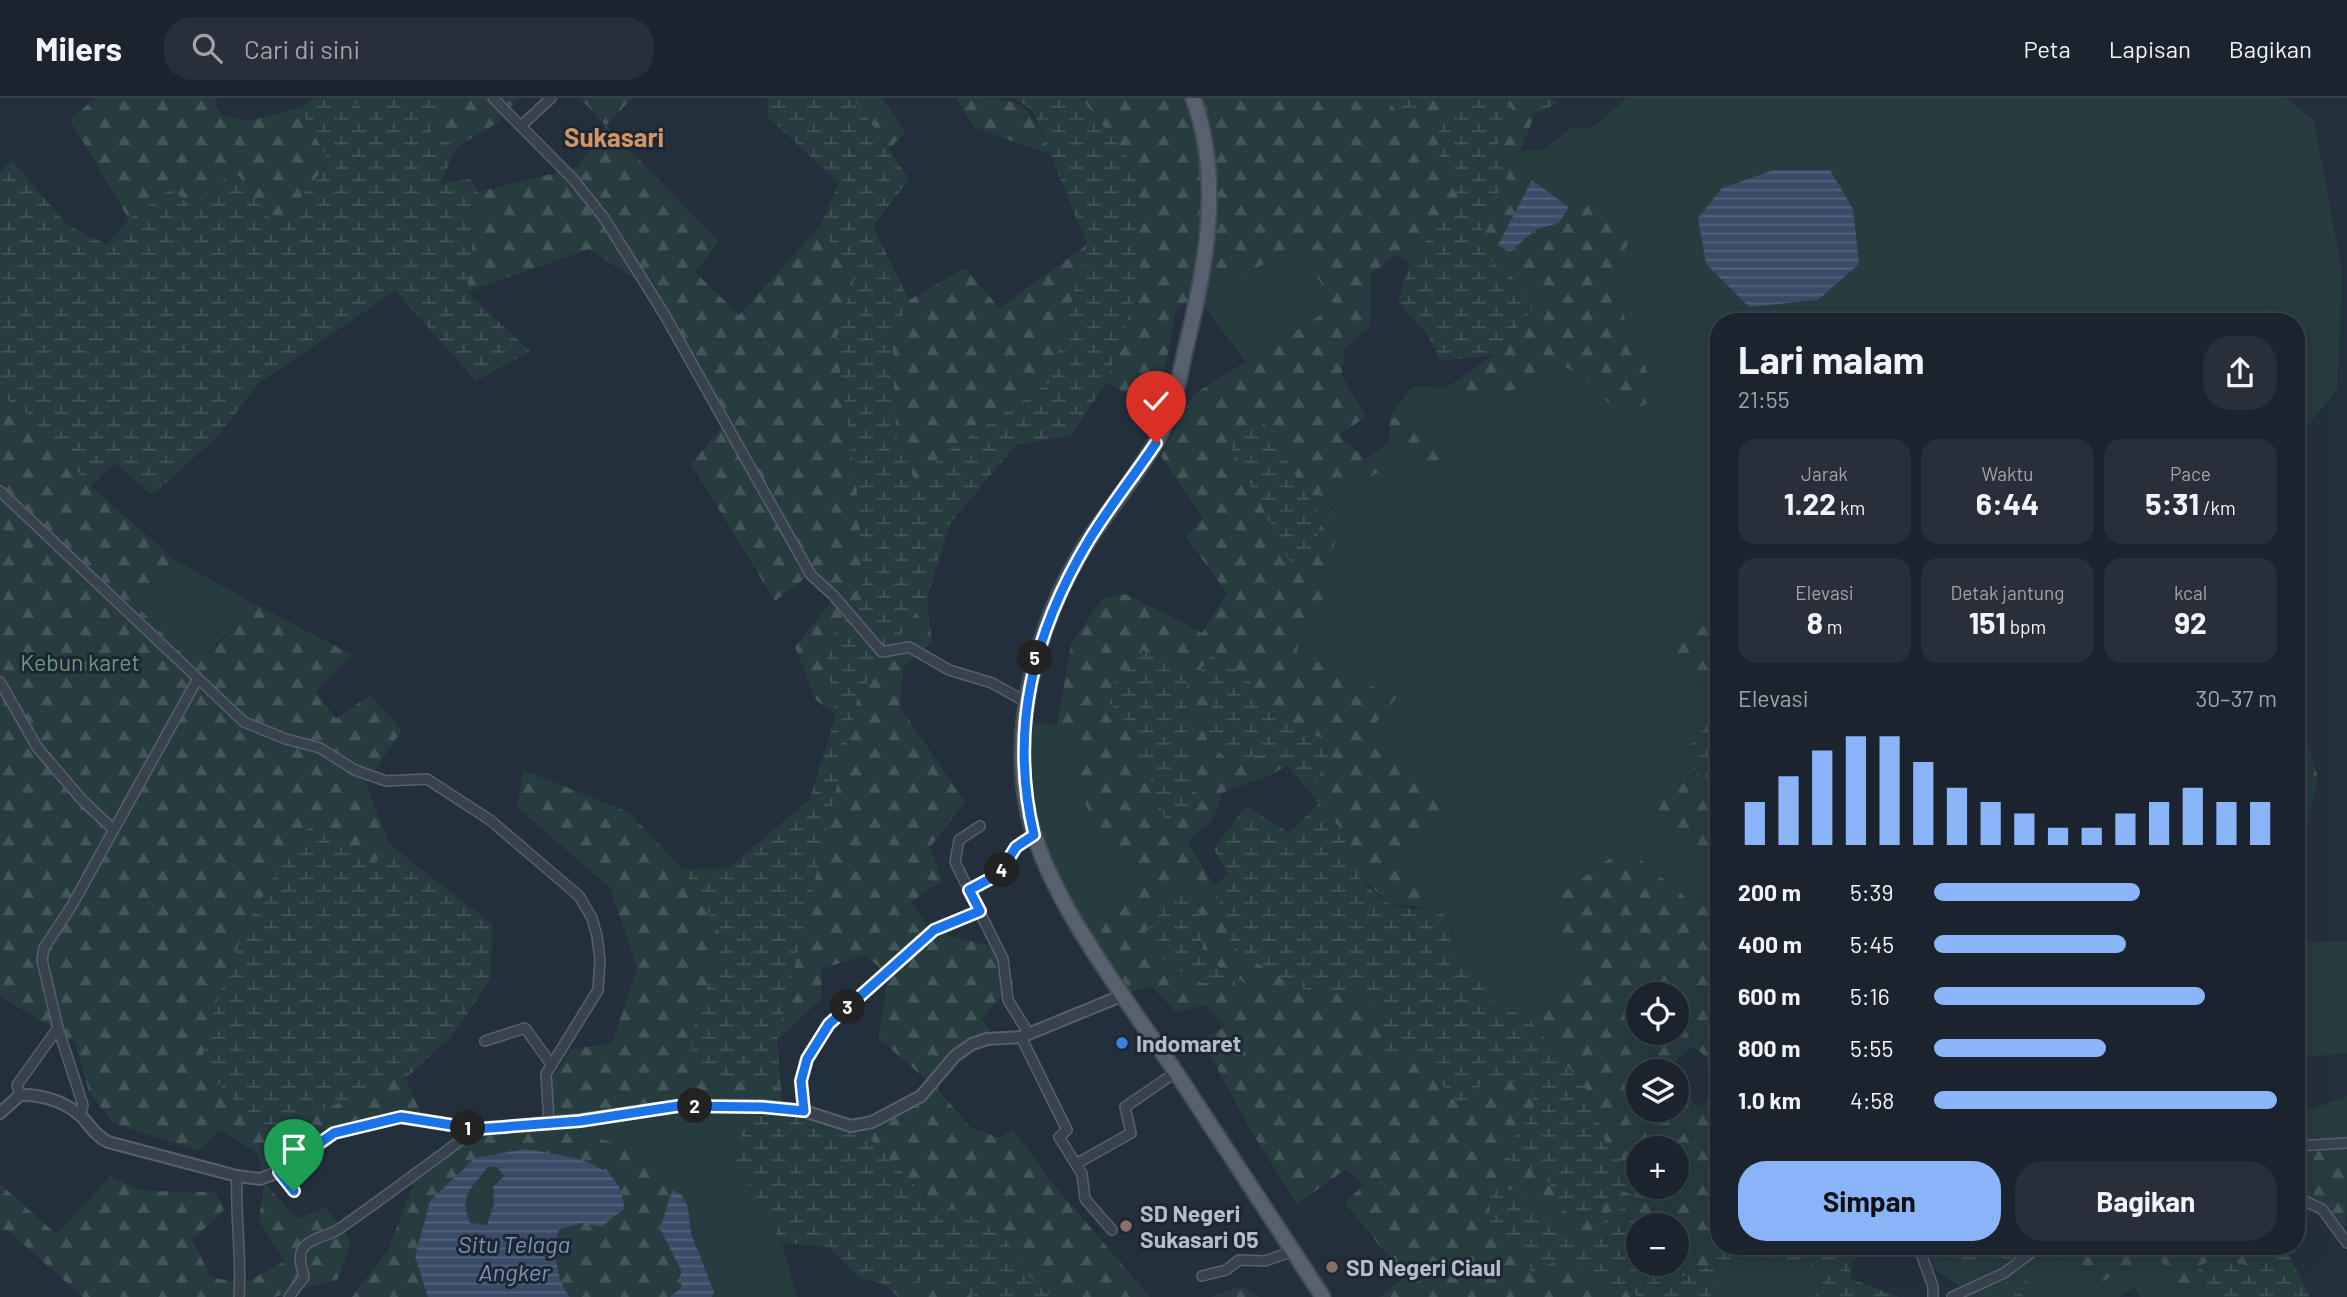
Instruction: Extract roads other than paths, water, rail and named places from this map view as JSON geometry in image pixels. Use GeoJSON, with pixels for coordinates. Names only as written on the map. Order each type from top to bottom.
{"type":"FeatureCollection","features":[{"type":"Feature","properties":{"kind":"main road"},"geometry":{"type":"LineString","coordinates":[[1192,98],[1206,149],[1210,215],[1195,313],[1176,393],[1156,443],[1075,563],[1037,653],[1026,702],[1026,799],[1034,835],[1066,903],[1121,996],[1176,1072],[1323,1297]]}},
{"type":"Feature","properties":{"kind":"street"},"geometry":{"type":"LineString","coordinates":[[493,98],[573,179],[604,218],[663,312],[811,575],[833,595],[882,652],[909,647],[949,670],[992,683],[1026,702]]}},
{"type":"Feature","properties":{"kind":"street"},"geometry":{"type":"LineString","coordinates":[[522,125],[551,98]]}},
{"type":"Feature","properties":{"kind":"street"},"geometry":{"type":"LineString","coordinates":[[0,491],[244,722],[286,740],[320,748],[355,770],[386,781],[427,779],[490,820],[579,896],[592,918],[597,936],[600,960],[598,990],[551,1064],[545,1092],[549,1122]]}},
{"type":"Feature","properties":{"kind":"street"},"geometry":{"type":"LineString","coordinates":[[80,1116],[83,1105],[78,1082],[58,1028],[41,960],[44,948],[71,907],[112,828],[197,680]]}},
{"type":"Feature","properties":{"kind":"street"},"geometry":{"type":"LineString","coordinates":[[0,682],[37,747],[83,801],[112,828]]}},
{"type":"Feature","properties":{"kind":"street"},"geometry":{"type":"LineString","coordinates":[[980,826],[960,840],[955,850],[956,862],[1003,959],[1008,1000],[1067,1130],[1059,1137],[1082,1174],[1085,1199],[1112,1230]]}},
{"type":"Feature","properties":{"kind":"street"},"geometry":{"type":"LineString","coordinates":[[969,890],[999,874],[1016,847],[1034,835]]}},
{"type":"Feature","properties":{"kind":"street"},"geometry":{"type":"LineString","coordinates":[[804,1111],[801,1081],[807,1059],[829,1024],[934,930],[980,911]]}},
{"type":"Feature","properties":{"kind":"street"},"geometry":{"type":"LineString","coordinates":[[0,1113],[20,1096],[48,1098],[80,1116],[98,1137],[108,1142],[237,1176],[260,1179],[279,1172],[334,1133],[378,1121],[413,1118],[477,1129],[678,1106],[762,1107],[804,1111],[851,1126],[872,1122],[921,1096],[955,1056],[972,1044],[987,1039],[1025,1035],[1121,996]]}},
{"type":"Feature","properties":{"kind":"street"},"geometry":{"type":"LineString","coordinates":[[20,1096],[17,1085],[58,1028]]}},
{"type":"Feature","properties":{"kind":"street"},"geometry":{"type":"LineString","coordinates":[[485,1041],[525,1028],[551,1064]]}},
{"type":"Feature","properties":{"kind":"street"},"geometry":{"type":"LineString","coordinates":[[1076,1164],[1131,1133],[1125,1107],[1133,1098],[1176,1072]]}},
{"type":"Feature","properties":{"kind":"street"},"geometry":{"type":"LineString","coordinates":[[289,1297],[304,1277],[300,1260],[307,1243],[334,1232],[397,1190],[408,1177],[477,1129]]}},
{"type":"Feature","properties":{"kind":"street"},"geometry":{"type":"LineString","coordinates":[[2305,1145],[2347,1143]]}},
{"type":"Feature","properties":{"kind":"street"},"geometry":{"type":"LineString","coordinates":[[279,1172],[294,1191]]}},
{"type":"Feature","properties":{"kind":"street"},"geometry":{"type":"LineString","coordinates":[[237,1176],[235,1217],[242,1255],[239,1297]]}},
{"type":"Feature","properties":{"kind":"street"},"geometry":{"type":"LineString","coordinates":[[2305,1201],[2322,1209],[2347,1243]]}},
{"type":"Feature","properties":{"kind":"street"},"geometry":{"type":"LineString","coordinates":[[1202,1276],[1226,1270],[1239,1260],[1265,1261],[1293,1251]]}},
{"type":"Feature","properties":{"kind":"street"},"geometry":{"type":"LineString","coordinates":[[1922,1255],[1933,1286],[1933,1297]]}},
{"type":"Feature","properties":{"kind":"street"},"geometry":{"type":"LineString","coordinates":[[1952,1297],[2004,1273],[2028,1255]]}},
{"type":"Feature","properties":{"kind":"water"},"geometry":{"type":"Polygon","coordinates":[[[1774,170],[1830,170],[1853,209],[1859,264],[1818,300],[1749,307],[1706,264],[1698,218],[1722,188],[1774,170]]]}},
{"type":"Feature","properties":{"kind":"water"},"geometry":{"type":"Polygon","coordinates":[[[1532,180],[1569,207],[1559,223],[1535,230],[1510,252],[1498,245],[1532,180]]]}},
{"type":"Feature","properties":{"kind":"water","name":"Situ Telaga Angker"},"geometry":{"type":"Polygon","coordinates":[[[526,1149],[589,1163],[614,1180],[622,1192],[624,1209],[601,1227],[581,1223],[559,1230],[557,1264],[561,1282],[570,1297],[428,1297],[415,1256],[430,1201],[475,1158],[526,1149]],[[488,1167],[466,1198],[470,1223],[487,1225],[494,1204],[493,1187],[504,1176],[497,1167],[488,1167]]]}},
{"type":"Feature","properties":{"kind":"water"},"geometry":{"type":"Polygon","coordinates":[[[672,1190],[682,1195],[688,1207],[691,1233],[714,1292],[712,1297],[670,1297],[681,1288],[681,1270],[660,1229],[672,1190]]]}},
{"type":"Feature","properties":{"kind":"place","name":"Indomaret"},"geometry":{"type":"Point","coordinates":[1122,1043]}},
{"type":"Feature","properties":{"kind":"place","name":"SD Negeri Sukasari 05"},"geometry":{"type":"Point","coordinates":[1126,1226]}},
{"type":"Feature","properties":{"kind":"place","name":"SD Negeri Ciaul"},"geometry":{"type":"Point","coordinates":[1332,1267]}},
{"type":"Feature","properties":{"kind":"district","name":"Sukasari"},"geometry":{"type":"Point","coordinates":[614,136]}},
{"type":"Feature","properties":{"kind":"park label","name":"Kebun karet"},"geometry":{"type":"Point","coordinates":[80,662]}}]}
